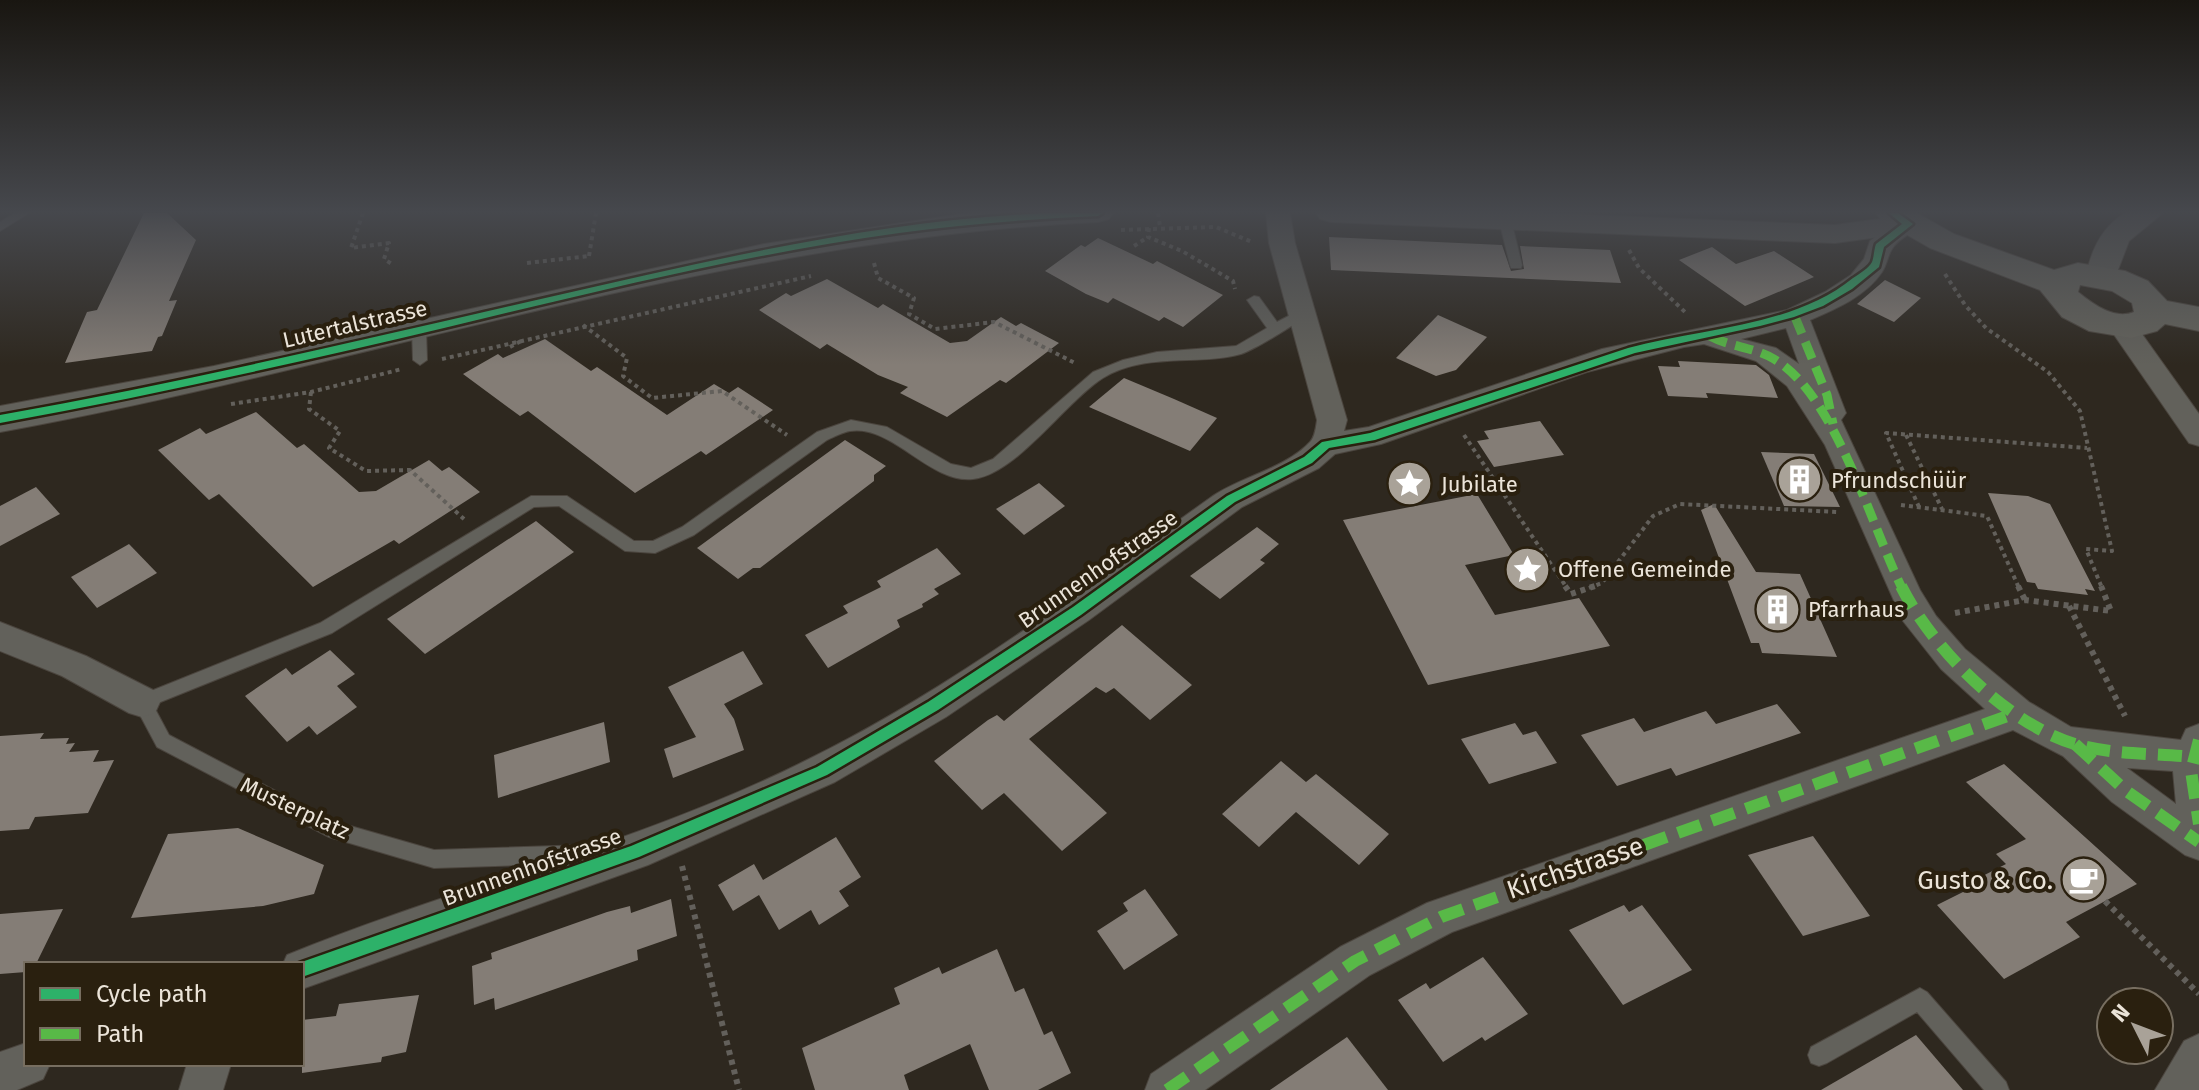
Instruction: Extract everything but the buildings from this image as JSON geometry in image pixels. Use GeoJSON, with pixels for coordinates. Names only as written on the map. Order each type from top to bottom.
{"type":"FeatureCollection","features":[{"type":"Feature","properties":{"kind":"main road"},"geometry":{"type":"LineString","coordinates":[[2003,264],[2058,284]]}},
{"type":"Feature","properties":{"kind":"main road"},"geometry":{"type":"LineString","coordinates":[[2058,284],[2069,276],[2102,276],[2135,290],[2137,318]]}},
{"type":"Feature","properties":{"kind":"main road"},"geometry":{"type":"LineString","coordinates":[[2058,284],[2062,298],[2080,313],[2199,319]]}},
{"type":"Feature","properties":{"kind":"street","name":"Lutertalstrasse"},"geometry":{"type":"LineString","coordinates":[[0,419],[141,393],[417,352],[735,264]]}},
{"type":"Feature","properties":{"kind":"street"},"geometry":{"type":"LineString","coordinates":[[1288,264],[1332,420],[1326,445]]}},
{"type":"Feature","properties":{"kind":"street","name":"Brunnenhofstrasse"},"geometry":{"type":"LineString","coordinates":[[304,968],[634,852],[779,791],[876,741],[1077,611],[1231,499],[1308,460],[1326,445],[1371,437],[1449,413],[1628,351],[1795,317],[1840,294],[1876,264]]}},
{"type":"Feature","properties":{"kind":"street"},"geometry":{"type":"LineString","coordinates":[[2102,276],[2104,264]]}},
{"type":"Feature","properties":{"kind":"street"},"geometry":{"type":"LineString","coordinates":[[1795,317],[1827,395],[1834,428]]}},
{"type":"Feature","properties":{"kind":"street"},"geometry":{"type":"LineString","coordinates":[[2137,318],[2199,436]]}},
{"type":"Feature","properties":{"kind":"street"},"geometry":{"type":"LineString","coordinates":[[1710,336],[1725,346],[1761,353],[1778,362],[1834,428],[1883,508],[1924,627],[2016,713],[2075,744],[2125,790],[2199,842]]}},
{"type":"Feature","properties":{"kind":"street"},"geometry":{"type":"LineString","coordinates":[[0,636],[74,666],[142,702]]}},
{"type":"Feature","properties":{"kind":"street","name":"Kirchstrasse"},"geometry":{"type":"LineString","coordinates":[[1167,1090],[1355,961],[1441,917],[2016,713]]}},
{"type":"Feature","properties":{"kind":"street"},"geometry":{"type":"LineString","coordinates":[[2075,744],[2196,748],[2191,778],[2199,824]]}},
{"type":"Feature","properties":{"kind":"street"},"geometry":{"type":"LineString","coordinates":[[2177,1090],[2199,1056]]}},
{"type":"Feature","properties":{"kind":"street"},"geometry":{"type":"LineString","coordinates":[[0,1074],[24,1065]]}},
{"type":"Feature","properties":{"kind":"street"},"geometry":{"type":"LineString","coordinates":[[201,1090],[208,1066]]}},
{"type":"Feature","properties":{"kind":"lane"},"geometry":{"type":"LineString","coordinates":[[1254,300],[1275,329]]}},
{"type":"Feature","properties":{"kind":"lane"},"geometry":{"type":"LineString","coordinates":[[142,702],[326,628],[531,502],[562,500],[631,547],[655,547],[688,531],[822,436],[851,425],[882,431],[947,469],[972,474],[998,463],[1098,375],[1128,363],[1157,357],[1239,350],[1302,313]]}},
{"type":"Feature","properties":{"kind":"lane","name":"Musterplatz"},"geometry":{"type":"LineString","coordinates":[[142,702],[163,741],[311,820],[403,853],[465,861],[634,852]]}},
{"type":"Feature","properties":{"kind":"lane"},"geometry":{"type":"LineString","coordinates":[[1819,1055],[1920,999],[1998,1090]]}},
{"type":"Feature","properties":{"kind":"path"},"geometry":{"type":"LineString","coordinates":[[863,266],[871,264]]}},
{"type":"Feature","properties":{"kind":"path"},"geometry":{"type":"LineString","coordinates":[[874,264],[878,278],[914,298],[909,314],[935,329],[994,322],[1098,375]]}},
{"type":"Feature","properties":{"kind":"path"},"geometry":{"type":"LineString","coordinates":[[1204,264],[1233,281],[1237,286],[1234,290],[1254,300]]}},
{"type":"Feature","properties":{"kind":"path"},"geometry":{"type":"LineString","coordinates":[[1637,264],[1710,336]]}},
{"type":"Feature","properties":{"kind":"path"},"geometry":{"type":"LineString","coordinates":[[1940,615],[2025,600],[2111,611],[2086,549],[2112,551],[2080,411],[2048,372],[1986,328],[1957,295],[1945,272]]}},
{"type":"Feature","properties":{"kind":"path"},"geometry":{"type":"LineString","coordinates":[[441,359],[812,276]]}},
{"type":"Feature","properties":{"kind":"path"},"geometry":{"type":"LineString","coordinates":[[582,325],[627,358],[623,376],[652,398],[722,391],[806,447]]}},
{"type":"Feature","properties":{"kind":"path"},"geometry":{"type":"LineString","coordinates":[[510,347],[526,338]]}},
{"type":"Feature","properties":{"kind":"path"},"geometry":{"type":"LineString","coordinates":[[222,406],[311,392],[417,352]]}},
{"type":"Feature","properties":{"kind":"path"},"geometry":{"type":"LineString","coordinates":[[311,392],[309,409],[340,431],[329,448],[366,471],[410,470],[481,534]]}},
{"type":"Feature","properties":{"kind":"path"},"geometry":{"type":"LineString","coordinates":[[1449,413],[1571,594],[1602,583],[1653,516],[1680,504],[1722,504],[1784,512],[1919,507],[1987,516],[2025,600]]}},
{"type":"Feature","properties":{"kind":"path"},"geometry":{"type":"LineString","coordinates":[[1919,507],[1886,433],[2087,448]]}},
{"type":"Feature","properties":{"kind":"path"},"geometry":{"type":"LineString","coordinates":[[1906,434],[1942,510]]}},
{"type":"Feature","properties":{"kind":"path"},"geometry":{"type":"LineString","coordinates":[[2069,606],[2126,717]]}},
{"type":"Feature","properties":{"kind":"path"},"geometry":{"type":"LineString","coordinates":[[674,835],[739,1090]]}},
{"type":"Feature","properties":{"kind":"path"},"geometry":{"type":"LineString","coordinates":[[2105,901],[2199,994]]}},
{"type":"Feature","properties":{"kind":"marked path"},"geometry":{"type":"LineString","coordinates":[[1795,317],[1827,395],[1833,424]]}},
{"type":"Feature","properties":{"kind":"marked path"},"geometry":{"type":"LineString","coordinates":[[1710,336],[1775,359],[1810,395],[1840,445],[1898,581],[1915,612],[1936,642],[1972,677],[2016,713],[2077,745],[2192,757]]}},
{"type":"Feature","properties":{"kind":"marked path"},"geometry":{"type":"LineString","coordinates":[[1167,1090],[1355,961],[1441,917],[2016,713]]}},
{"type":"Feature","properties":{"kind":"marked path"},"geometry":{"type":"LineString","coordinates":[[2199,740],[2191,771],[2199,824]]}},
{"type":"Feature","properties":{"kind":"marked path"},"geometry":{"type":"LineString","coordinates":[[2075,744],[2125,790],[2199,842]]}},
{"type":"Feature","properties":{"kind":"cycle path"},"geometry":{"type":"LineString","coordinates":[[0,419],[214,377],[713,264]]}},
{"type":"Feature","properties":{"kind":"cycle path"},"geometry":{"type":"LineString","coordinates":[[304,968],[634,852],[822,771],[933,706],[1077,611],[1231,499],[1308,460],[1326,445],[1371,437],[1632,350],[1790,315],[1848,287],[1876,264]]}},
{"type":"Feature","properties":{"kind":"place","name":"Pfrundschüür"},"geometry":{"type":"Point","coordinates":[1800,480]}},
{"type":"Feature","properties":{"kind":"place","name":"Jubilate"},"geometry":{"type":"Point","coordinates":[1410,484]}},
{"type":"Feature","properties":{"kind":"place","name":"Offene Gemeinde"},"geometry":{"type":"Point","coordinates":[1527,569]}},
{"type":"Feature","properties":{"kind":"place","name":"Pfarrhaus"},"geometry":{"type":"Point","coordinates":[1777,609]}},
{"type":"Feature","properties":{"kind":"place","name":"Gusto & Co."},"geometry":{"type":"Point","coordinates":[2084,880]}}]}
